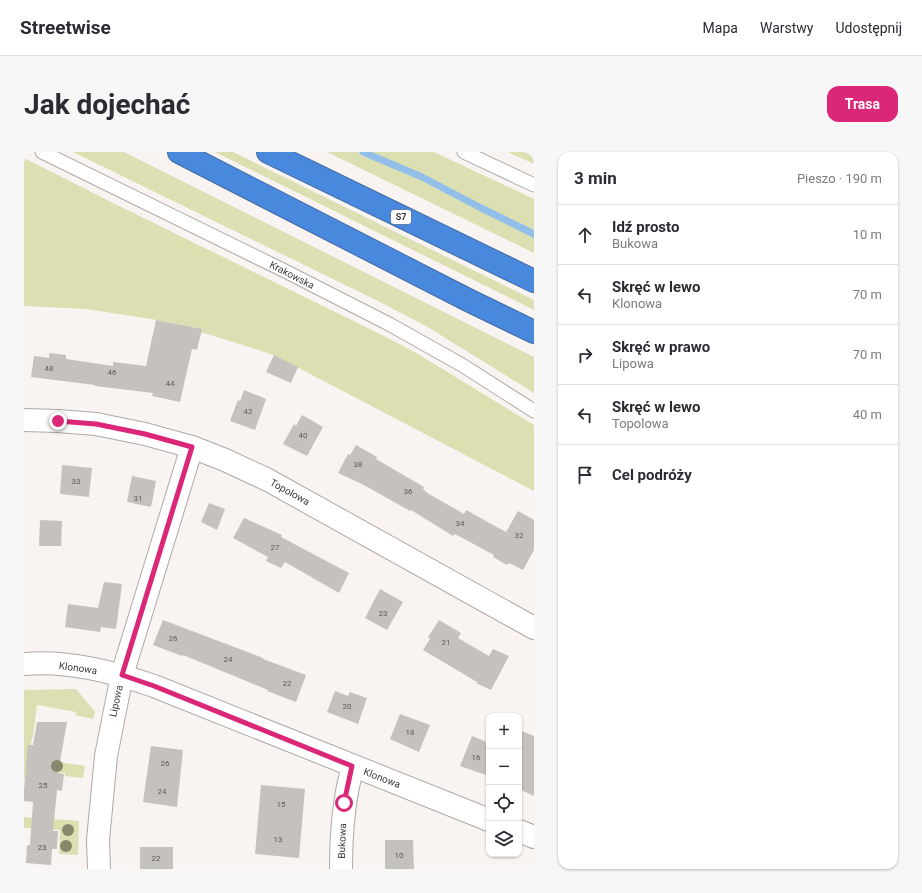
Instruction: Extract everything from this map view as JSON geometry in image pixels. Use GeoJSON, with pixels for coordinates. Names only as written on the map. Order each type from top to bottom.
{"type":"FeatureCollection","features":[{"type":"Feature","properties":{"kind":"highway"},"geometry":{"type":"LineString","coordinates":[[179,152],[468,300],[534,332]]}},
{"type":"Feature","properties":{"kind":"highway","name":"S7"},"geometry":{"type":"LineString","coordinates":[[268,152],[534,281]]}},
{"type":"Feature","properties":{"kind":"street","name":"Topolowa"},"geometry":{"type":"LineString","coordinates":[[24,420],[96,424],[145,434],[192,447],[225,460],[268,480],[534,628]]}},
{"type":"Feature","properties":{"kind":"street","name":"Lipowa"},"geometry":{"type":"LineString","coordinates":[[99,869],[98,840],[106,756],[122,675],[192,447]]}},
{"type":"Feature","properties":{"kind":"street","name":"Klonowa"},"geometry":{"type":"LineString","coordinates":[[24,664],[35,663],[75,666],[122,675],[154,686],[486,819]]}},
{"type":"Feature","properties":{"kind":"street","name":"Bukowa"},"geometry":{"type":"LineString","coordinates":[[341,869],[341,838],[344,803],[352,766]]}},
{"type":"Feature","properties":{"kind":"street"},"geometry":{"type":"LineString","coordinates":[[522,832],[534,837]]}},
{"type":"Feature","properties":{"kind":"lane","name":"Krakowska"},"geometry":{"type":"LineString","coordinates":[[42,152],[283,270],[389,324],[462,366],[534,411]]}},
{"type":"Feature","properties":{"kind":"lane"},"geometry":{"type":"LineString","coordinates":[[464,152],[534,185]]}},
{"type":"Feature","properties":{"kind":"green space"},"geometry":{"type":"Polygon","coordinates":[[[73,152],[124,152],[534,357],[534,393],[426,326],[376,300],[73,152]]]}},
{"type":"Feature","properties":{"kind":"green space"},"geometry":{"type":"Polygon","coordinates":[[[215,152],[233,152],[534,300],[534,310],[215,152]]]}},
{"type":"Feature","properties":{"kind":"green space"},"geometry":{"type":"Polygon","coordinates":[[[327,152],[434,152],[534,199],[534,253],[327,152]]]}},
{"type":"Feature","properties":{"kind":"green space"},"geometry":{"type":"Polygon","coordinates":[[[508,152],[534,152],[534,164],[508,152]]]}},
{"type":"Feature","properties":{"kind":"green space"},"geometry":{"type":"Polygon","coordinates":[[[24,158],[382,335],[418,354],[534,425],[534,491],[274,355],[201,332],[201,329],[151,319],[86,309],[24,306],[24,158]]]}},
{"type":"Feature","properties":{"kind":"green space"},"geometry":{"type":"Polygon","coordinates":[[[76,689],[95,712],[93,719],[75,715],[76,712],[37,705],[33,736],[27,757],[85,766],[83,778],[65,776],[65,773],[30,770],[28,779],[24,779],[24,690],[76,689]]]}},
{"type":"Feature","properties":{"kind":"green space"},"geometry":{"type":"Polygon","coordinates":[[[24,817],[79,821],[78,855],[59,854],[60,830],[24,828],[24,817]]]}},
{"type":"Feature","properties":{"kind":"building"},"geometry":{"type":"Polygon","coordinates":[[[156,320],[202,329],[197,350],[192,349],[180,402],[152,396],[153,393],[31,377],[34,356],[49,358],[49,353],[66,355],[66,359],[113,366],[113,362],[146,366],[156,320]]]}},
{"type":"Feature","properties":{"kind":"building"},"geometry":{"type":"Polygon","coordinates":[[[274,355],[298,367],[291,383],[266,372],[274,355]]]}},
{"type":"Feature","properties":{"kind":"building"},"geometry":{"type":"Polygon","coordinates":[[[244,390],[266,399],[255,430],[230,421],[238,400],[240,401],[244,390]]]}},
{"type":"Feature","properties":{"kind":"building"},"geometry":{"type":"Polygon","coordinates":[[[302,415],[323,427],[307,456],[283,444],[294,424],[296,426],[302,415]]]}},
{"type":"Feature","properties":{"kind":"building"},"geometry":{"type":"Polygon","coordinates":[[[356,445],[377,457],[376,459],[424,487],[423,489],[429,494],[464,514],[466,510],[506,532],[518,511],[534,520],[534,550],[523,570],[509,563],[507,565],[493,557],[494,555],[455,534],[453,536],[411,510],[410,511],[362,484],[338,473],[348,454],[350,455],[356,445]]]}},
{"type":"Feature","properties":{"kind":"building"},"geometry":{"type":"Polygon","coordinates":[[[62,465],[92,468],[89,497],[60,494],[62,465]]]}},
{"type":"Feature","properties":{"kind":"building"},"geometry":{"type":"Polygon","coordinates":[[[132,476],[156,481],[151,507],[127,502],[132,476]]]}},
{"type":"Feature","properties":{"kind":"building"},"geometry":{"type":"Polygon","coordinates":[[[209,503],[225,509],[217,530],[201,522],[209,503]]]}},
{"type":"Feature","properties":{"kind":"building"},"geometry":{"type":"Polygon","coordinates":[[[244,518],[282,535],[281,537],[349,573],[339,593],[285,562],[281,568],[266,561],[268,557],[233,538],[244,518]]]}},
{"type":"Feature","properties":{"kind":"building"},"geometry":{"type":"Polygon","coordinates":[[[40,520],[62,521],[61,546],[39,546],[40,520]]]}},
{"type":"Feature","properties":{"kind":"building"},"geometry":{"type":"Polygon","coordinates":[[[104,582],[122,584],[116,629],[101,627],[100,632],[65,627],[68,604],[98,608],[104,582]]]}},
{"type":"Feature","properties":{"kind":"building"},"geometry":{"type":"Polygon","coordinates":[[[380,589],[403,602],[387,630],[365,618],[380,589]]]}},
{"type":"Feature","properties":{"kind":"building"},"geometry":{"type":"Polygon","coordinates":[[[163,620],[306,675],[296,702],[183,655],[182,656],[153,645],[163,620]]]}},
{"type":"Feature","properties":{"kind":"building"},"geometry":{"type":"Polygon","coordinates":[[[439,620],[461,633],[458,638],[489,656],[493,649],[509,656],[491,690],[476,683],[477,682],[423,650],[430,639],[428,637],[439,620]]]}},
{"type":"Feature","properties":{"kind":"building"},"geometry":{"type":"Polygon","coordinates":[[[335,691],[348,696],[350,692],[367,698],[358,724],[327,712],[335,691]]]}},
{"type":"Feature","properties":{"kind":"building"},"geometry":{"type":"Polygon","coordinates":[[[400,714],[430,725],[419,752],[390,739],[400,714]]]}},
{"type":"Feature","properties":{"kind":"building"},"geometry":{"type":"Polygon","coordinates":[[[37,722],[67,722],[58,773],[64,774],[62,791],[57,790],[53,831],[58,831],[57,849],[52,849],[51,865],[26,863],[27,845],[30,845],[33,802],[24,801],[24,790],[28,745],[33,745],[37,722]]]}},
{"type":"Feature","properties":{"kind":"building"},"geometry":{"type":"Polygon","coordinates":[[[522,731],[534,736],[534,796],[522,790],[522,731]]]}},
{"type":"Feature","properties":{"kind":"building"},"geometry":{"type":"Polygon","coordinates":[[[472,736],[486,742],[486,775],[460,766],[472,736]]]}},
{"type":"Feature","properties":{"kind":"building"},"geometry":{"type":"Polygon","coordinates":[[[151,746],[183,750],[177,807],[143,802],[151,746]]]}},
{"type":"Feature","properties":{"kind":"building"},"geometry":{"type":"Polygon","coordinates":[[[261,785],[305,789],[299,858],[255,854],[261,785]]]}},
{"type":"Feature","properties":{"kind":"building"},"geometry":{"type":"Polygon","coordinates":[[[385,840],[413,840],[414,869],[385,869],[385,840]]]}},
{"type":"Feature","properties":{"kind":"building"},"geometry":{"type":"Polygon","coordinates":[[[140,847],[173,847],[173,869],[140,869],[140,847]]]}},
{"type":"Feature","properties":{"kind":"waterway"},"geometry":{"type":"LineString","coordinates":[[363,152],[422,177],[534,234]]}},
{"type":"Feature","properties":{"kind":"route"},"geometry":{"type":"LineString","coordinates":[[58,421],[96,424],[145,434],[192,447],[122,675],[154,686],[352,766],[344,803]]}}]}
